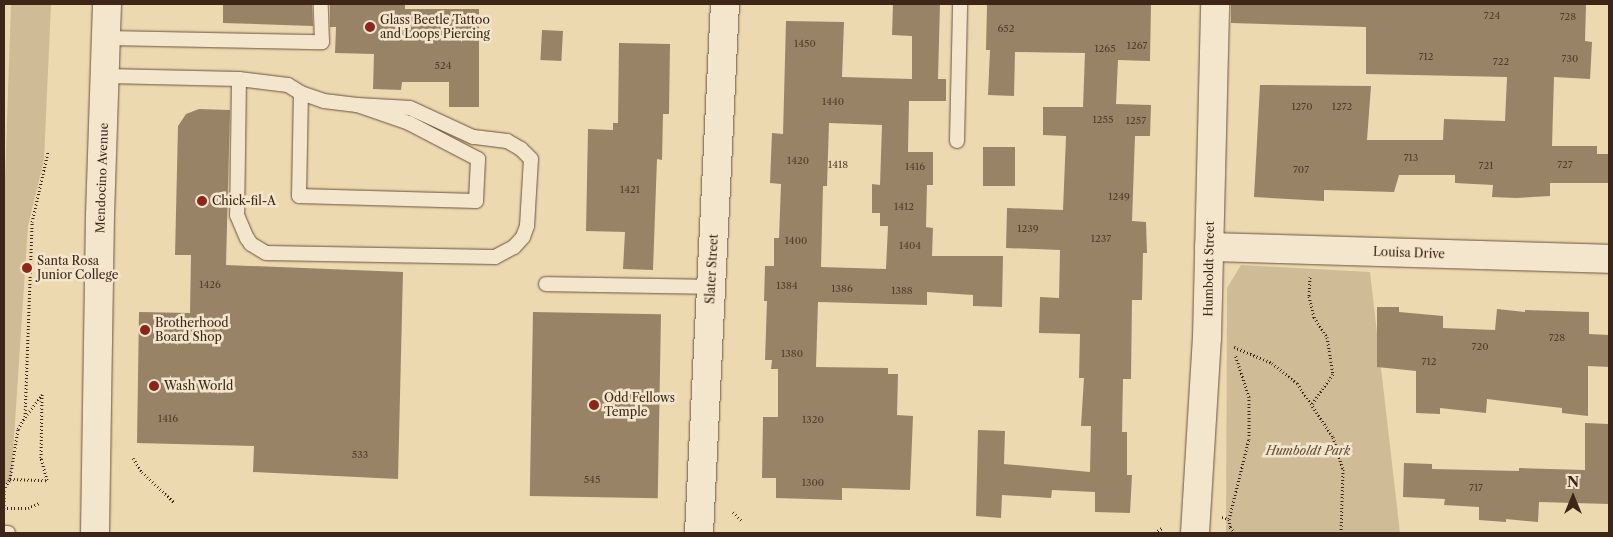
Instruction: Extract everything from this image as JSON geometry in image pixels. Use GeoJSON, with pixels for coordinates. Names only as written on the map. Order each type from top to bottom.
{"type":"FeatureCollection","features":[{"type":"Feature","properties":{"kind":"street","name":"Mendocino Avenue"},"geometry":{"type":"LineString","coordinates":[[95,533],[100,224],[107,4]]}},
{"type":"Feature","properties":{"kind":"street","name":"Slater Street"},"geometry":{"type":"LineString","coordinates":[[699,533],[725,4]]}},
{"type":"Feature","properties":{"kind":"street","name":"Humboldt Street"},"geometry":{"type":"LineString","coordinates":[[1195,533],[1207,338],[1215,4]]}},
{"type":"Feature","properties":{"kind":"street","name":"Louisa Drive"},"geometry":{"type":"LineString","coordinates":[[1209,247],[1609,259]]}},
{"type":"Feature","properties":{"kind":"lane"},"geometry":{"type":"LineString","coordinates":[[107,38],[322,42],[321,4]]}},
{"type":"Feature","properties":{"kind":"lane"},"geometry":{"type":"LineString","coordinates":[[957,141],[960,4]]}},
{"type":"Feature","properties":{"kind":"lane"},"geometry":{"type":"LineString","coordinates":[[106,76],[239,80],[288,85],[301,93],[324,101],[410,108],[473,137],[507,141],[521,149],[531,159],[527,226],[523,237],[514,247],[495,257],[266,253],[251,244],[237,215],[239,80]]}},
{"type":"Feature","properties":{"kind":"lane"},"geometry":{"type":"LineString","coordinates":[[301,93],[300,196],[476,201],[478,159],[409,123],[357,105]]}},
{"type":"Feature","properties":{"kind":"lane"},"geometry":{"type":"LineString","coordinates":[[546,284],[711,287]]}},
{"type":"Feature","properties":{"kind":"path"},"geometry":{"type":"LineString","coordinates":[[25,417],[32,222],[48,152]]}},
{"type":"Feature","properties":{"kind":"path"},"geometry":{"type":"LineString","coordinates":[[1311,250],[1309,296],[1314,317],[1327,337],[1333,374],[1312,404]]}},
{"type":"Feature","properties":{"kind":"path"},"geometry":{"type":"LineString","coordinates":[[1235,533],[1230,528],[1229,519],[1249,438],[1249,397],[1232,346],[1251,352],[1272,363],[1297,383],[1334,437],[1343,469],[1341,533]]}},
{"type":"Feature","properties":{"kind":"path"},"geometry":{"type":"LineString","coordinates":[[10,479],[47,480],[41,458],[42,394],[18,429],[10,479],[5,487],[4,508],[22,509],[39,503]]}},
{"type":"Feature","properties":{"kind":"path"},"geometry":{"type":"LineString","coordinates":[[133,458],[142,472],[175,503]]}},
{"type":"Feature","properties":{"kind":"path"},"geometry":{"type":"LineString","coordinates":[[733,512],[742,521]]}},
{"type":"Feature","properties":{"kind":"path"},"geometry":{"type":"LineString","coordinates":[[1216,516],[1229,519]]}},
{"type":"Feature","properties":{"kind":"path"},"geometry":{"type":"LineString","coordinates":[[1156,533],[1162,528]]}},
{"type":"Feature","properties":{"kind":"green space"},"geometry":{"type":"Polygon","coordinates":[[[11,4],[51,4],[44,160],[28,226],[11,483],[4,483],[4,208],[11,4]]]}},
{"type":"Feature","properties":{"kind":"green space","name":"Humboldt Park"},"geometry":{"type":"Polygon","coordinates":[[[1241,265],[1370,272],[1400,533],[1226,533],[1227,288],[1241,265]]]}},
{"type":"Feature","properties":{"kind":"building"},"geometry":{"type":"Polygon","coordinates":[[[223,4],[312,4],[313,26],[223,23],[223,4]]]}},
{"type":"Feature","properties":{"kind":"building"},"geometry":{"type":"Polygon","coordinates":[[[330,4],[405,4],[405,9],[479,9],[479,107],[449,107],[449,82],[402,82],[401,90],[373,89],[374,54],[335,53],[336,27],[330,27],[330,4]]]}},
{"type":"Feature","properties":{"kind":"building"},"geometry":{"type":"Polygon","coordinates":[[[893,4],[940,4],[938,79],[946,79],[946,101],[909,101],[908,152],[933,152],[933,185],[927,185],[926,227],[933,228],[932,256],[1003,256],[1002,307],[973,306],[973,295],[927,292],[927,305],[818,302],[816,367],[888,368],[888,374],[898,374],[897,415],[913,416],[910,490],[842,488],[842,500],[776,498],[776,478],[762,478],[763,417],[778,417],[778,369],[771,369],[772,360],[765,360],[767,301],[764,301],[765,266],[774,266],[774,238],[779,238],[781,184],[770,183],[772,133],[783,134],[786,21],[844,22],[842,77],[912,79],[912,36],[892,35],[893,4]],[[829,123],[827,186],[823,186],[821,267],[886,269],[888,226],[880,226],[880,213],[872,213],[872,184],[880,185],[882,125],[829,123]]]}},
{"type":"Feature","properties":{"kind":"building"},"geometry":{"type":"Polygon","coordinates":[[[987,4],[1151,4],[1150,61],[1118,60],[1116,104],[1151,105],[1150,136],[1135,136],[1132,221],[1146,222],[1147,253],[1143,253],[1142,300],[1132,300],[1131,379],[1123,379],[1122,432],[1127,432],[1127,475],[1132,475],[1130,513],[1095,512],[1095,492],[1052,490],[1051,498],[1002,495],[1001,518],[976,516],[978,430],[1005,431],[1004,464],[1090,472],[1091,426],[1081,426],[1084,378],[1079,378],[1080,334],[1039,333],[1040,297],[1059,298],[1060,250],[1006,248],[1007,208],[1063,210],[1066,136],[1043,135],[1043,107],[1083,107],[1085,53],[1015,52],[1014,96],[988,95],[990,50],[986,50],[987,4]]]}},
{"type":"Feature","properties":{"kind":"building"},"geometry":{"type":"Polygon","coordinates":[[[1231,4],[1586,4],[1585,41],[1592,42],[1590,79],[1554,77],[1552,146],[1597,146],[1597,154],[1609,154],[1609,183],[1550,183],[1550,196],[1516,198],[1492,197],[1493,185],[1455,183],[1455,175],[1399,175],[1394,192],[1324,190],[1324,201],[1254,197],[1260,85],[1371,86],[1367,140],[1443,140],[1444,119],[1505,121],[1507,77],[1366,74],[1366,27],[1231,23],[1231,4]]]}},
{"type":"Feature","properties":{"kind":"building"},"geometry":{"type":"Polygon","coordinates":[[[542,30],[563,31],[561,61],[540,60],[542,30]]]}},
{"type":"Feature","properties":{"kind":"building"},"geometry":{"type":"Polygon","coordinates":[[[619,43],[670,44],[669,114],[663,114],[662,160],[657,159],[653,270],[623,269],[625,232],[586,231],[588,129],[613,130],[613,123],[618,123],[619,43]]]}},
{"type":"Feature","properties":{"kind":"building"},"geometry":{"type":"Polygon","coordinates":[[[199,109],[230,110],[226,265],[403,272],[398,479],[253,472],[254,446],[137,443],[139,312],[190,313],[191,255],[175,255],[178,126],[186,114],[199,109]]]}},
{"type":"Feature","properties":{"kind":"building"},"geometry":{"type":"Polygon","coordinates":[[[983,147],[1015,147],[1015,186],[983,186],[983,147]]]}},
{"type":"Feature","properties":{"kind":"building"},"geometry":{"type":"Polygon","coordinates":[[[1377,307],[1399,307],[1399,312],[1443,316],[1443,328],[1495,330],[1497,309],[1525,312],[1525,310],[1589,312],[1589,334],[1609,335],[1609,367],[1588,366],[1588,416],[1562,413],[1562,408],[1487,399],[1486,413],[1440,408],[1440,414],[1416,413],[1416,371],[1377,367],[1377,307]]]}},
{"type":"Feature","properties":{"kind":"building","name":"Odd Fellows Temple"},"geometry":{"type":"Polygon","coordinates":[[[533,312],[661,314],[658,498],[530,496],[533,312]]]}},
{"type":"Feature","properties":{"kind":"building"},"geometry":{"type":"Polygon","coordinates":[[[1585,423],[1609,424],[1609,504],[1539,502],[1538,522],[1506,519],[1506,522],[1479,520],[1479,507],[1444,505],[1445,499],[1403,497],[1404,463],[1432,464],[1432,469],[1519,471],[1519,468],[1585,470],[1585,423]]]}},
{"type":"Feature","properties":{"kind":"place","name":"Glass Beetle Tattoo and Loops Piercing"},"geometry":{"type":"Point","coordinates":[370,27]}},
{"type":"Feature","properties":{"kind":"place","name":"Chick-fil-A"},"geometry":{"type":"Point","coordinates":[202,201]}},
{"type":"Feature","properties":{"kind":"place","name":"Santa Rosa Junior College"},"geometry":{"type":"Point","coordinates":[27,268]}},
{"type":"Feature","properties":{"kind":"place","name":"Brotherhood Board Shop"},"geometry":{"type":"Point","coordinates":[145,330]}},
{"type":"Feature","properties":{"kind":"place","name":"Wash World"},"geometry":{"type":"Point","coordinates":[154,386]}},
{"type":"Feature","properties":{"kind":"place","name":"Odd Fellows Temple"},"geometry":{"type":"Point","coordinates":[594,405]}}]}
